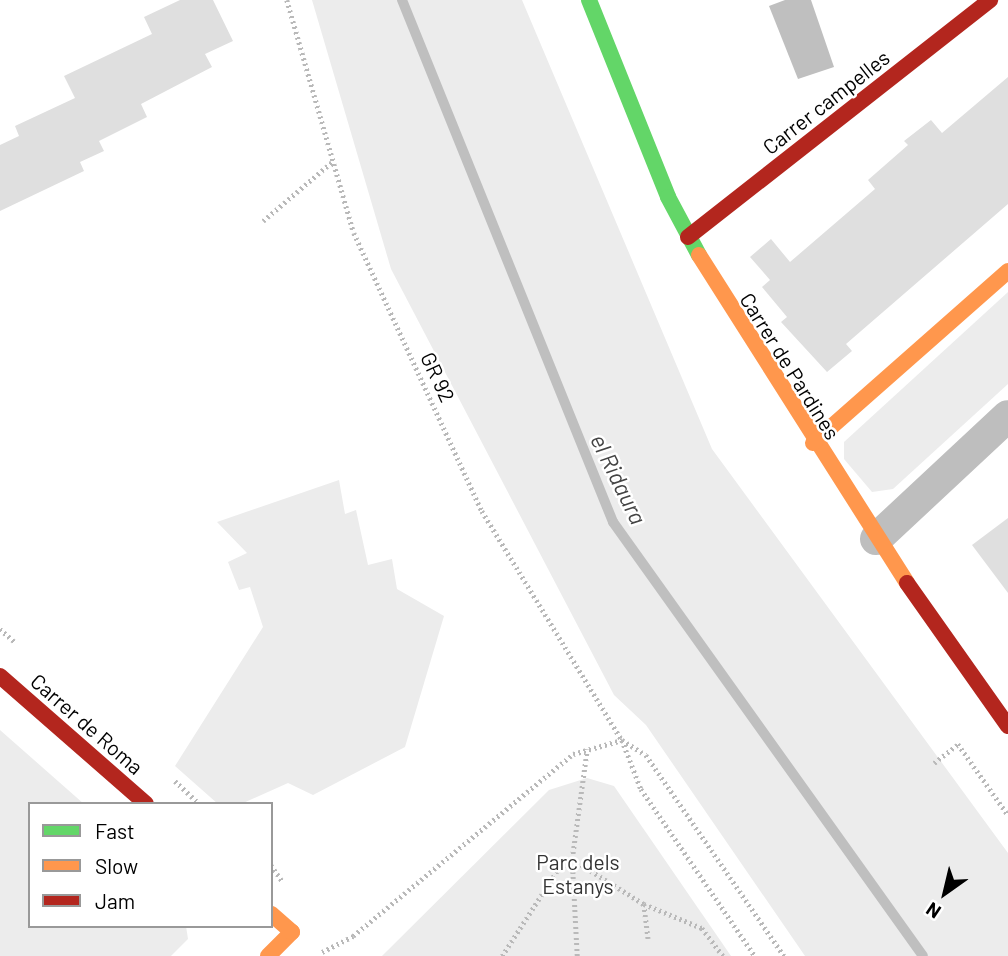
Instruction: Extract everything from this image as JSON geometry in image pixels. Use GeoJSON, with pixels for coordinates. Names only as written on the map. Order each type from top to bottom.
{"type":"FeatureCollection","features":[{"type":"Feature","properties":{"kind":"street","name":"Carrer de Pardines"},"geometry":{"type":"LineString","coordinates":[[589,0],[688,237],[876,539],[1008,726]]}},
{"type":"Feature","properties":{"kind":"street","name":"Carrer campelles"},"geometry":{"type":"LineString","coordinates":[[688,237],[990,0]]}},
{"type":"Feature","properties":{"kind":"street"},"geometry":{"type":"LineString","coordinates":[[814,443],[1008,271]]}},
{"type":"Feature","properties":{"kind":"street"},"geometry":{"type":"LineString","coordinates":[[876,539],[1008,416]]}},
{"type":"Feature","properties":{"kind":"street","name":"Carrer de Roma"},"geometry":{"type":"LineString","coordinates":[[0,676],[144,802]]}},
{"type":"Feature","properties":{"kind":"street"},"geometry":{"type":"LineString","coordinates":[[268,956],[292,932],[273,916]]}},
{"type":"Feature","properties":{"kind":"path","name":"GR 92"},"geometry":{"type":"LineString","coordinates":[[287,0],[354,233],[482,511],[622,740]]}},
{"type":"Feature","properties":{"kind":"path"},"geometry":{"type":"LineString","coordinates":[[263,221],[333,161]]}},
{"type":"Feature","properties":{"kind":"path"},"geometry":{"type":"LineString","coordinates":[[622,740],[641,789],[755,956]]}},
{"type":"Feature","properties":{"kind":"path"},"geometry":{"type":"LineString","coordinates":[[292,932],[318,954],[353,936],[450,851],[573,754],[622,740],[646,755],[784,956]]}},
{"type":"Feature","properties":{"kind":"path"},"geometry":{"type":"LineString","coordinates":[[934,763],[958,744],[1008,815]]}},
{"type":"Feature","properties":{"kind":"path"},"geometry":{"type":"LineString","coordinates":[[577,956],[579,903],[572,859],[587,749]]}},
{"type":"Feature","properties":{"kind":"path"},"geometry":{"type":"LineString","coordinates":[[572,859],[644,904],[702,928],[723,956]]}},
{"type":"Feature","properties":{"kind":"path"},"geometry":{"type":"LineString","coordinates":[[502,956],[558,869],[572,859]]}},
{"type":"Feature","properties":{"kind":"path"},"geometry":{"type":"LineString","coordinates":[[644,904],[648,939]]}},
{"type":"Feature","properties":{"kind":"green space"},"geometry":{"type":"Polygon","coordinates":[[[312,0],[522,0],[712,449],[1008,853],[1008,956],[805,956],[646,725],[614,695],[391,269],[312,0]]]}},
{"type":"Feature","properties":{"kind":"green space"},"geometry":{"type":"Polygon","coordinates":[[[1008,292],[1008,384],[893,489],[872,492],[844,459],[844,442],[1008,292]]]}},
{"type":"Feature","properties":{"kind":"green space"},"geometry":{"type":"Polygon","coordinates":[[[339,480],[345,514],[356,510],[368,565],[392,559],[397,589],[444,616],[405,747],[313,795],[288,783],[245,802],[216,802],[175,766],[263,627],[250,587],[239,590],[228,562],[247,553],[217,522],[339,480]]]}},
{"type":"Feature","properties":{"kind":"green space"},"geometry":{"type":"Polygon","coordinates":[[[0,730],[82,802],[28,802],[28,928],[186,928],[188,939],[171,956],[0,956],[0,730]]]}},
{"type":"Feature","properties":{"kind":"green space","name":"Parc dels Estanys"},"geometry":{"type":"Polygon","coordinates":[[[587,778],[614,786],[731,956],[382,956],[549,790],[587,778]]]}},
{"type":"Feature","properties":{"kind":"shaded area"},"geometry":{"type":"Polygon","coordinates":[[[785,0],[811,0],[834,67],[798,79],[769,6],[785,0]]]}},
{"type":"Feature","properties":{"kind":"building"},"geometry":{"type":"Polygon","coordinates":[[[180,0],[213,0],[233,41],[205,54],[212,67],[141,104],[147,117],[99,141],[104,151],[80,162],[84,171],[0,211],[0,145],[19,136],[15,126],[75,98],[64,76],[152,34],[144,17],[180,0]]]}},
{"type":"Feature","properties":{"kind":"building"},"geometry":{"type":"Polygon","coordinates":[[[1008,77],[1008,204],[846,344],[852,351],[827,372],[781,322],[787,317],[762,287],[770,280],[750,257],[771,239],[790,262],[875,189],[868,180],[908,145],[904,141],[931,120],[942,133],[1008,77]]]}},
{"type":"Feature","properties":{"kind":"building"},"geometry":{"type":"Polygon","coordinates":[[[1008,518],[1008,593],[972,545],[1008,518]]]}},
{"type":"Feature","properties":{"kind":"waterway","name":"el Ridaura"},"geometry":{"type":"LineString","coordinates":[[402,0],[613,522],[923,956]]}},
{"type":"Feature","properties":{"kind":"traffic: fast"},"geometry":{"type":"LineString","coordinates":[[589,0],[668,197],[699,255]]}},
{"type":"Feature","properties":{"kind":"traffic: slow"},"geometry":{"type":"LineString","coordinates":[[699,255],[907,583]]}},
{"type":"Feature","properties":{"kind":"traffic: slow"},"geometry":{"type":"LineString","coordinates":[[813,443],[1008,271]]}},
{"type":"Feature","properties":{"kind":"traffic: slow"},"geometry":{"type":"LineString","coordinates":[[268,956],[292,932],[273,916]]}},
{"type":"Feature","properties":{"kind":"traffic: jam"},"geometry":{"type":"LineString","coordinates":[[688,237],[990,0]]}},
{"type":"Feature","properties":{"kind":"traffic: jam"},"geometry":{"type":"LineString","coordinates":[[907,583],[1008,726]]}},
{"type":"Feature","properties":{"kind":"traffic: jam"},"geometry":{"type":"LineString","coordinates":[[0,676],[144,802]]}}]}
